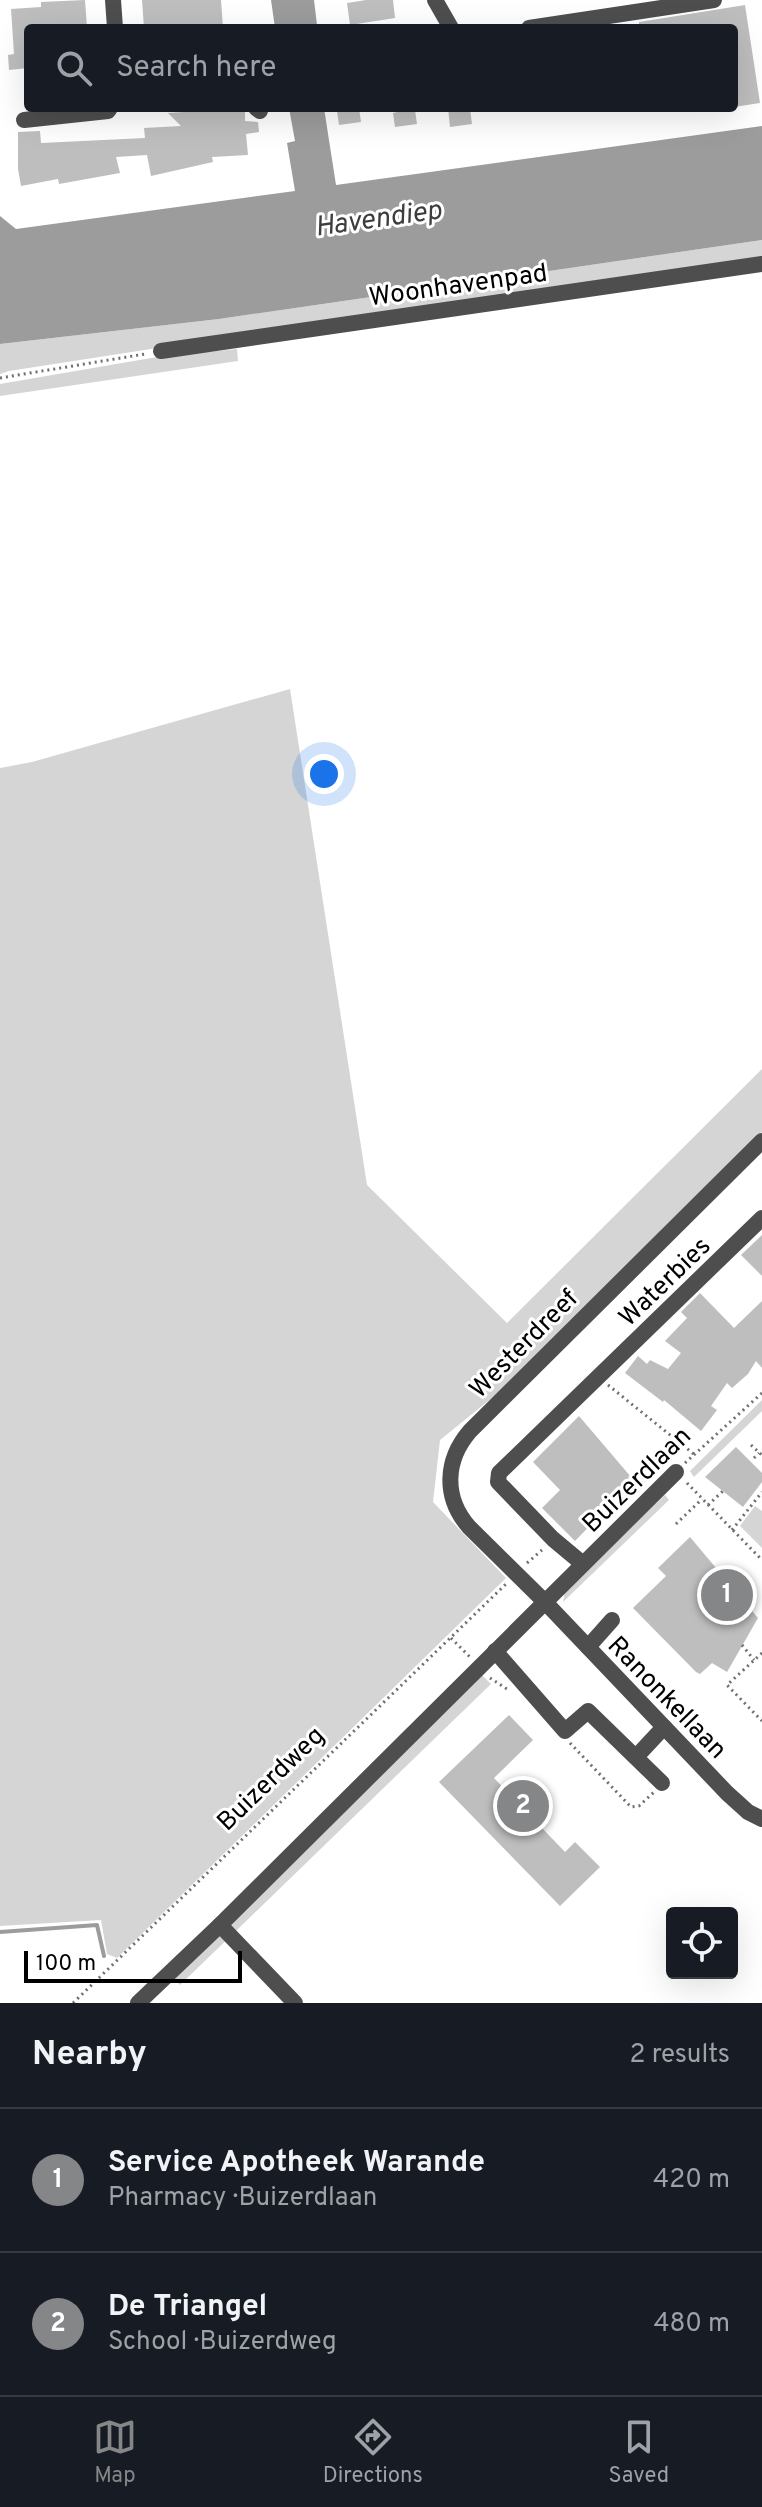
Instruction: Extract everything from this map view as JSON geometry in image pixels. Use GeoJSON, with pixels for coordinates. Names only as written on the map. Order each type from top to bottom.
{"type":"FeatureCollection","features":[{"type":"Feature","properties":{"kind":"street"},"geometry":{"type":"LineString","coordinates":[[113,0],[115,24]]}},
{"type":"Feature","properties":{"kind":"street"},"geometry":{"type":"LineString","coordinates":[[435,0],[449,24]]}},
{"type":"Feature","properties":{"kind":"street"},"geometry":{"type":"LineString","coordinates":[[554,24],[714,0]]}},
{"type":"Feature","properties":{"kind":"street"},"geometry":{"type":"LineString","coordinates":[[24,120],[99,112]]}},
{"type":"Feature","properties":{"kind":"street","name":"Woonhavenpad"},"geometry":{"type":"LineString","coordinates":[[161,351],[762,264]]}},
{"type":"Feature","properties":{"kind":"street","name":"Westerdreef"},"geometry":{"type":"LineString","coordinates":[[544,1601],[460,1517],[450,1487],[456,1449],[470,1431],[762,1141]]}},
{"type":"Feature","properties":{"kind":"street","name":"Waterbies"},"geometry":{"type":"LineString","coordinates":[[583,1564],[553,1539],[498,1482],[499,1473],[762,1218]]}},
{"type":"Feature","properties":{"kind":"street","name":"Buizerdlaan"},"geometry":{"type":"LineString","coordinates":[[544,1601],[676,1472]]}},
{"type":"Feature","properties":{"kind":"street"},"geometry":{"type":"LineString","coordinates":[[138,2003],[544,1601]]}},
{"type":"Feature","properties":{"kind":"street","name":"Ranonkellaan"},"geometry":{"type":"LineString","coordinates":[[544,1601],[748,1812],[762,1819]]}},
{"type":"Feature","properties":{"kind":"street"},"geometry":{"type":"LineString","coordinates":[[588,1647],[612,1620]]}},
{"type":"Feature","properties":{"kind":"street"},"geometry":{"type":"LineString","coordinates":[[495,1651],[565,1731],[588,1711],[662,1783]]}},
{"type":"Feature","properties":{"kind":"street"},"geometry":{"type":"LineString","coordinates":[[636,1757],[664,1727]]}},
{"type":"Feature","properties":{"kind":"street"},"geometry":{"type":"LineString","coordinates":[[220,1925],[295,2003]]}},
{"type":"Feature","properties":{"kind":"path"},"geometry":{"type":"LineString","coordinates":[[0,378],[161,351]]}},
{"type":"Feature","properties":{"kind":"path"},"geometry":{"type":"LineString","coordinates":[[599,1378],[695,1455]]}},
{"type":"Feature","properties":{"kind":"path","name":"Buizerdlaan"},"geometry":{"type":"LineString","coordinates":[[676,1472],[762,1393]]}},
{"type":"Feature","properties":{"kind":"path"},"geometry":{"type":"LineString","coordinates":[[751,1445],[761,1454],[754,1458]]}},
{"type":"Feature","properties":{"kind":"path"},"geometry":{"type":"LineString","coordinates":[[676,1472],[762,1560]]}},
{"type":"Feature","properties":{"kind":"path"},"geometry":{"type":"LineString","coordinates":[[708,1505],[723,1491]]}},
{"type":"Feature","properties":{"kind":"path"},"geometry":{"type":"LineString","coordinates":[[732,1530],[762,1492]]}},
{"type":"Feature","properties":{"kind":"path"},"geometry":{"type":"LineString","coordinates":[[676,1524],[702,1499]]}},
{"type":"Feature","properties":{"kind":"path","name":"Buizerdweg"},"geometry":{"type":"LineString","coordinates":[[73,2003],[501,1589]]}},
{"type":"Feature","properties":{"kind":"path"},"geometry":{"type":"LineString","coordinates":[[742,1645],[754,1660]]}},
{"type":"Feature","properties":{"kind":"path"},"geometry":{"type":"LineString","coordinates":[[762,1653],[727,1685],[762,1721]]}},
{"type":"Feature","properties":{"kind":"shaded area"},"geometry":{"type":"Polygon","coordinates":[[[762,240],[762,258],[545,288],[0,374],[0,344],[219,319],[762,240]]]}},
{"type":"Feature","properties":{"kind":"shaded area"},"geometry":{"type":"Polygon","coordinates":[[[237,349],[238,361],[0,396],[0,384],[157,357],[237,349]]]}},
{"type":"Feature","properties":{"kind":"shaded area"},"geometry":{"type":"Polygon","coordinates":[[[290,689],[367,1185],[507,1323],[762,1069],[762,1132],[498,1393],[440,1440],[433,1502],[506,1578],[117,1958],[107,1954],[101,1920],[0,1926],[0,768],[32,762],[290,689]]]}},
{"type":"Feature","properties":{"kind":"shaded area"},"geometry":{"type":"Polygon","coordinates":[[[762,1400],[762,1411],[694,1477],[690,1471],[762,1400]]]}},
{"type":"Feature","properties":{"kind":"shaded area"},"geometry":{"type":"Polygon","coordinates":[[[665,1495],[669,1500],[563,1602],[565,1591],[665,1495]]]}},
{"type":"Feature","properties":{"kind":"shaded area"},"geometry":{"type":"Polygon","coordinates":[[[755,1506],[762,1511],[762,1548],[740,1526],[755,1506]]]}},
{"type":"Feature","properties":{"kind":"shaded area"},"geometry":{"type":"Polygon","coordinates":[[[481,1674],[491,1684],[180,1985],[170,1975],[481,1674]]]}},
{"type":"Feature","properties":{"kind":"water"},"geometry":{"type":"Polygon","coordinates":[[[271,0],[314,0],[317,24],[274,24],[271,0]]]}},
{"type":"Feature","properties":{"kind":"water","name":"Havendiep"},"geometry":{"type":"Polygon","coordinates":[[[290,112],[325,112],[336,185],[762,126],[762,240],[219,319],[0,344],[0,216],[16,229],[295,191],[287,143],[295,141],[290,112]]]}},
{"type":"Feature","properties":{"kind":"building"},"geometry":{"type":"Polygon","coordinates":[[[85,0],[87,24],[24,24],[24,68],[9,70],[8,55],[14,54],[11,9],[41,7],[41,2],[85,0]]]}},
{"type":"Feature","properties":{"kind":"building"},"geometry":{"type":"Polygon","coordinates":[[[142,0],[221,0],[223,24],[144,24],[142,0]]]}},
{"type":"Feature","properties":{"kind":"building"},"geometry":{"type":"Polygon","coordinates":[[[393,0],[395,18],[350,24],[347,3],[393,0]]]}},
{"type":"Feature","properties":{"kind":"building"},"geometry":{"type":"Polygon","coordinates":[[[745,5],[760,103],[738,106],[738,24],[639,22],[745,5]]]}},
{"type":"Feature","properties":{"kind":"building"},"geometry":{"type":"Polygon","coordinates":[[[245,112],[245,121],[258,122],[259,132],[246,134],[248,155],[212,157],[213,162],[151,176],[147,155],[116,157],[120,173],[59,184],[58,179],[21,186],[18,132],[40,131],[41,143],[145,138],[144,128],[181,126],[168,113],[245,112]]]}},
{"type":"Feature","properties":{"kind":"building"},"geometry":{"type":"Polygon","coordinates":[[[337,112],[360,112],[361,122],[339,125],[337,112]]]}},
{"type":"Feature","properties":{"kind":"building"},"geometry":{"type":"Polygon","coordinates":[[[415,112],[417,124],[395,127],[393,113],[415,112]]]}},
{"type":"Feature","properties":{"kind":"building"},"geometry":{"type":"Polygon","coordinates":[[[448,112],[470,112],[472,124],[450,127],[448,112]]]}},
{"type":"Feature","properties":{"kind":"building"},"geometry":{"type":"Polygon","coordinates":[[[762,1235],[762,1276],[741,1255],[762,1235]]]}},
{"type":"Feature","properties":{"kind":"building"},"geometry":{"type":"Polygon","coordinates":[[[700,1293],[734,1328],[762,1301],[762,1368],[756,1361],[748,1374],[732,1388],[727,1383],[711,1406],[717,1410],[701,1431],[625,1373],[638,1356],[647,1364],[650,1360],[668,1369],[681,1353],[665,1341],[687,1318],[681,1312],[700,1293]]]}},
{"type":"Feature","properties":{"kind":"building"},"geometry":{"type":"Polygon","coordinates":[[[579,1416],[632,1482],[575,1541],[542,1508],[560,1490],[533,1462],[579,1416]]]}},
{"type":"Feature","properties":{"kind":"building"},"geometry":{"type":"Polygon","coordinates":[[[736,1447],[762,1473],[762,1482],[743,1507],[705,1477],[736,1447]]]}},
{"type":"Feature","properties":{"kind":"building"},"geometry":{"type":"Polygon","coordinates":[[[690,1537],[758,1618],[727,1672],[712,1663],[700,1674],[696,1672],[633,1608],[666,1576],[658,1568],[690,1537]]]}},
{"type":"Feature","properties":{"kind":"building"},"geometry":{"type":"Polygon","coordinates":[[[509,1715],[533,1740],[494,1778],[565,1852],[575,1842],[600,1867],[560,1906],[439,1782],[509,1715]]]}},
{"type":"Feature","properties":{"kind":"waterway"},"geometry":{"type":"LineString","coordinates":[[0,1932],[97,1925],[104,1956]]}},
{"type":"Feature","properties":{"kind":"place","name":"Service Apotheek Warande"},"geometry":{"type":"Point","coordinates":[727,1595]}},
{"type":"Feature","properties":{"kind":"place","name":"De Triangel"},"geometry":{"type":"Point","coordinates":[523,1806]}}]}
